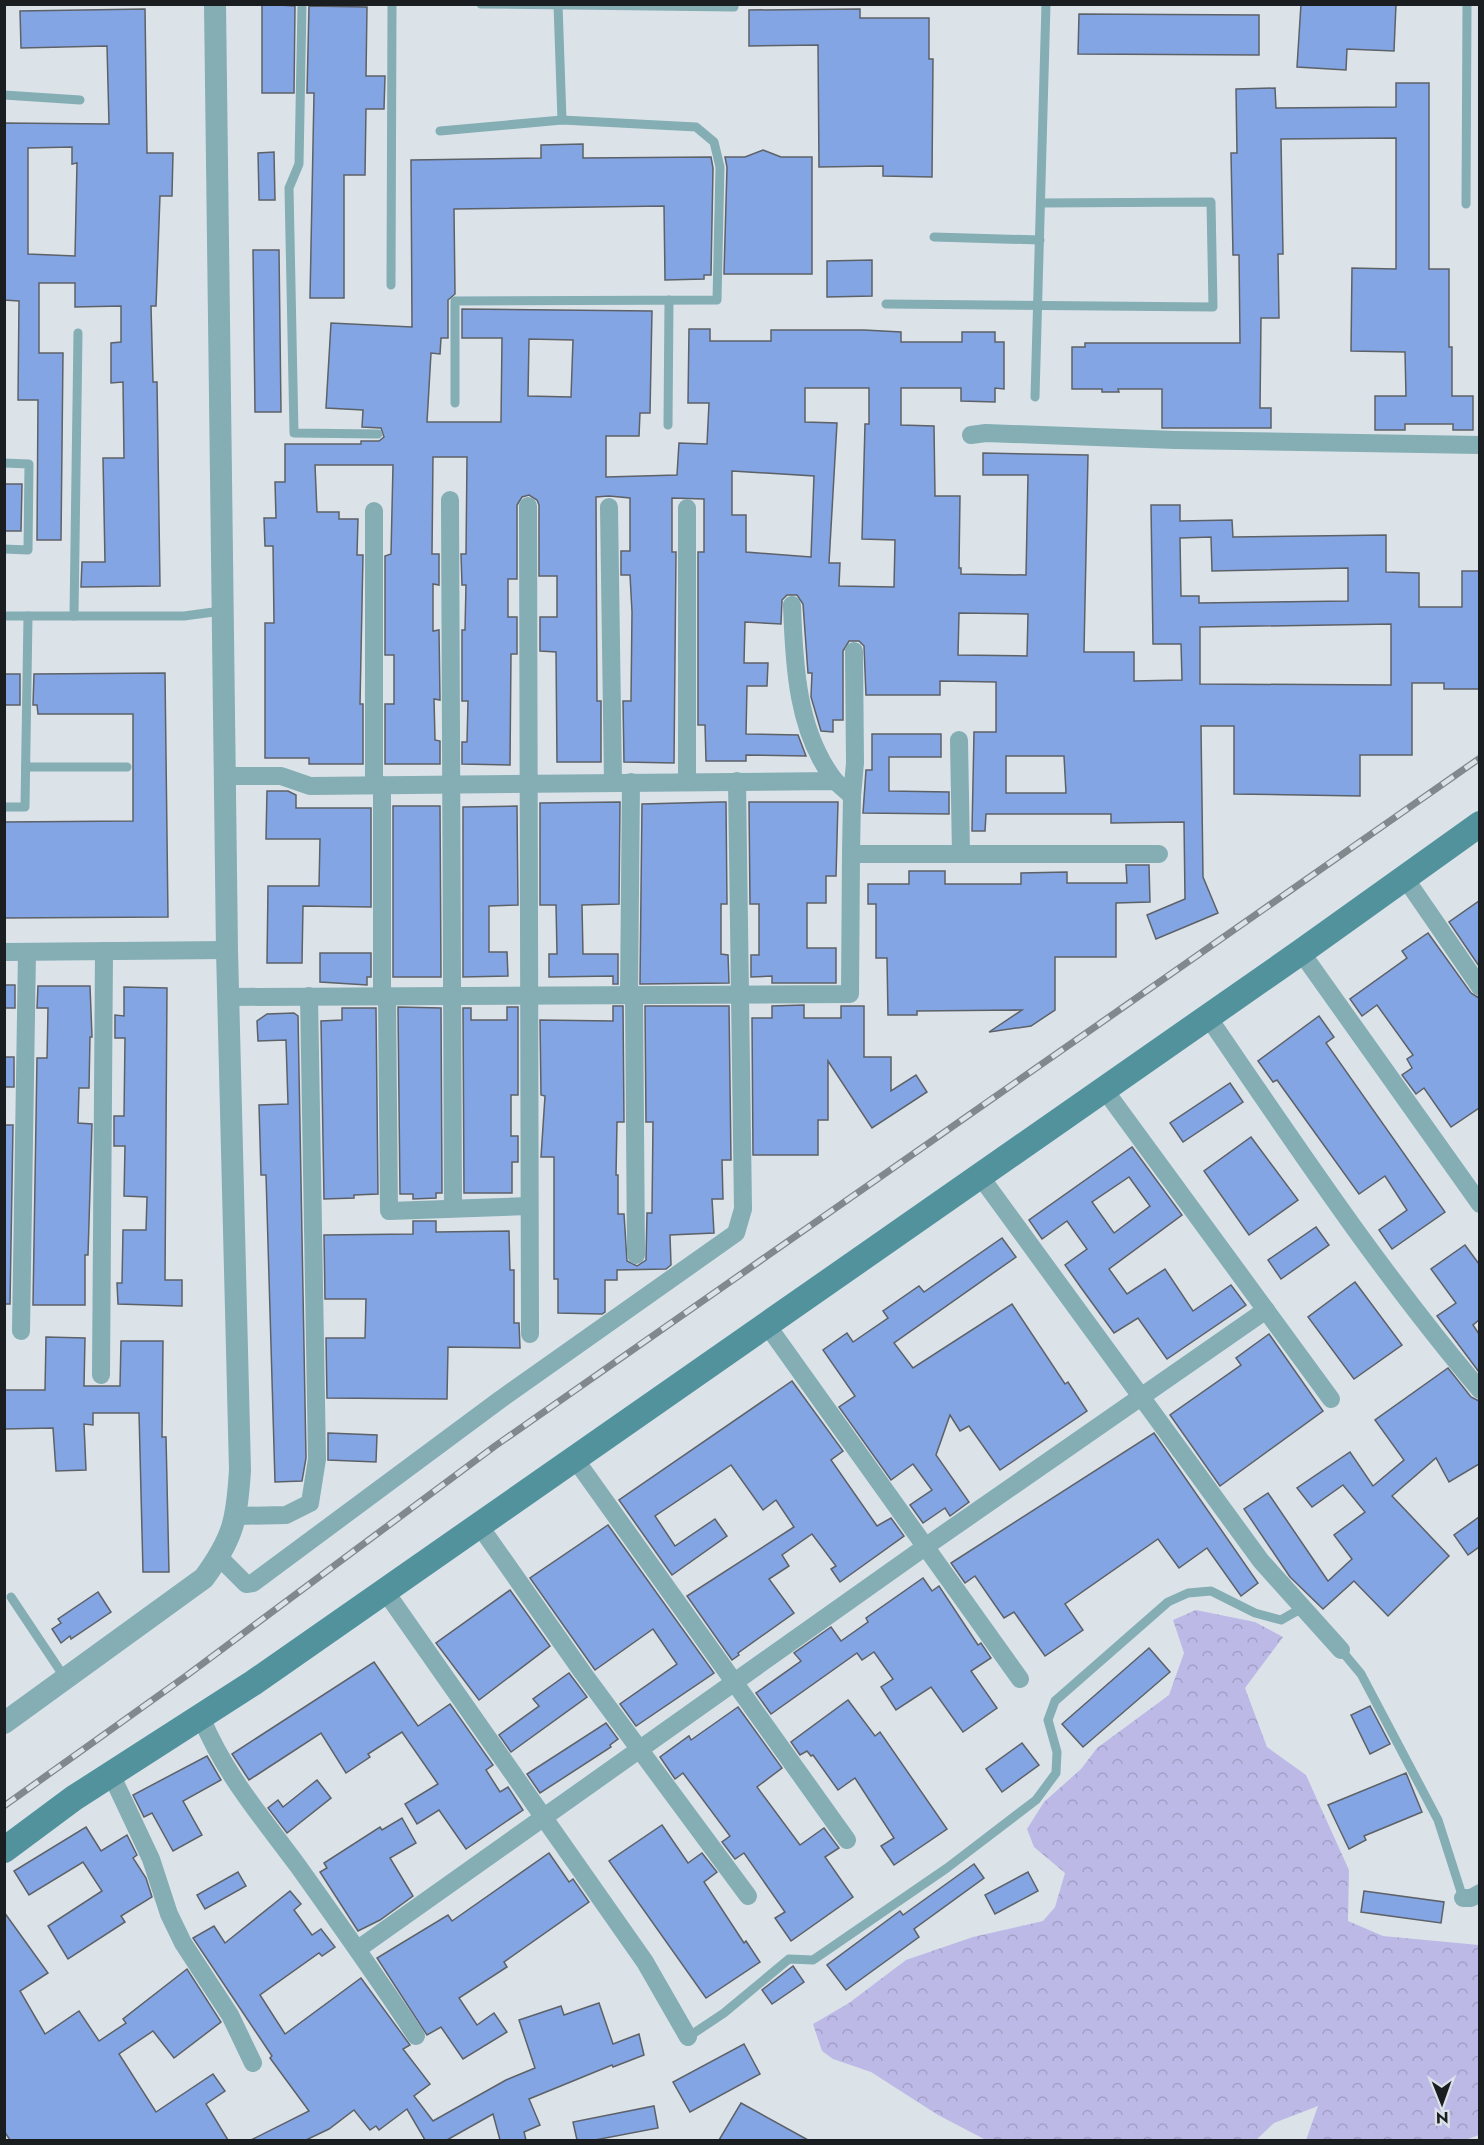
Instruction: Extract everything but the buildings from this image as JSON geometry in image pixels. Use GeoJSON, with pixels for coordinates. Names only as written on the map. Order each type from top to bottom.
{"type":"FeatureCollection","features":[{"type":"Feature","properties":{"kind":"main road"},"geometry":{"type":"LineString","coordinates":[[4,1850],[74,1797],[201,1717],[575,1459],[1301,952],[1479,824]]}},
{"type":"Feature","properties":{"kind":"street"},"geometry":{"type":"LineString","coordinates":[[9,1714],[65,1678],[204,1578],[219,1557],[237,1516],[240,1470],[230,997],[227,950],[215,4]]}},
{"type":"Feature","properties":{"kind":"street"},"geometry":{"type":"LineString","coordinates":[[971,435],[986,433],[1186,440],[1479,445]]}},
{"type":"Feature","properties":{"kind":"street"},"geometry":{"type":"LineString","coordinates":[[450,500],[454,987],[450,996],[453,1208]]}},
{"type":"Feature","properties":{"kind":"street"},"geometry":{"type":"LineString","coordinates":[[528,506],[531,764],[527,783],[530,1334]]}},
{"type":"Feature","properties":{"kind":"street"},"geometry":{"type":"LineString","coordinates":[[609,507],[632,995],[636,1255]]}},
{"type":"Feature","properties":{"kind":"street"},"geometry":{"type":"LineString","coordinates":[[687,508],[687,781]]}},
{"type":"Feature","properties":{"kind":"street"},"geometry":{"type":"LineString","coordinates":[[374,511],[378,785],[389,1211],[529,1206]]}},
{"type":"Feature","properties":{"kind":"street"},"geometry":{"type":"LineString","coordinates":[[792,605],[797,677],[806,723],[822,765],[835,782],[852,796]]}},
{"type":"Feature","properties":{"kind":"street"},"geometry":{"type":"LineString","coordinates":[[230,997],[850,994],[852,796],[855,763],[854,651]]}},
{"type":"Feature","properties":{"kind":"street"},"geometry":{"type":"LineString","coordinates":[[959,740],[961,854]]}},
{"type":"Feature","properties":{"kind":"street"},"geometry":{"type":"LineString","coordinates":[[226,776],[281,776],[310,786],[687,781],[835,782]]}},
{"type":"Feature","properties":{"kind":"street"},"geometry":{"type":"LineString","coordinates":[[219,1557],[239,1580],[246,1584],[253,1583],[501,1399],[736,1233],[743,1209],[737,781]]}},
{"type":"Feature","properties":{"kind":"street"},"geometry":{"type":"LineString","coordinates":[[851,854],[1159,854]]}},
{"type":"Feature","properties":{"kind":"street"},"geometry":{"type":"LineString","coordinates":[[1404,878],[1479,987]]}},
{"type":"Feature","properties":{"kind":"street"},"geometry":{"type":"LineString","coordinates":[[4,952],[227,950]]}},
{"type":"Feature","properties":{"kind":"street"},"geometry":{"type":"LineString","coordinates":[[100,1375],[104,951]]}},
{"type":"Feature","properties":{"kind":"street"},"geometry":{"type":"LineString","coordinates":[[21,1331],[27,952]]}},
{"type":"Feature","properties":{"kind":"street"},"geometry":{"type":"LineString","coordinates":[[1301,952],[1479,1204]]}},
{"type":"Feature","properties":{"kind":"street"},"geometry":{"type":"LineString","coordinates":[[237,1516],[286,1515],[310,1503],[317,1459],[309,996]]}},
{"type":"Feature","properties":{"kind":"street"},"geometry":{"type":"LineString","coordinates":[[1208,1017],[1365,1244],[1479,1390]]}},
{"type":"Feature","properties":{"kind":"street"},"geometry":{"type":"LineString","coordinates":[[1104,1089],[1330,1400]]}},
{"type":"Feature","properties":{"kind":"street"},"geometry":{"type":"LineString","coordinates":[[980,1176],[1143,1396],[1261,1562],[1341,1650]]}},
{"type":"Feature","properties":{"kind":"street"},"geometry":{"type":"LineString","coordinates":[[358,1949],[925,1547],[1266,1310]]}},
{"type":"Feature","properties":{"kind":"street"},"geometry":{"type":"LineString","coordinates":[[767,1325],[1020,1679]]}},
{"type":"Feature","properties":{"kind":"street"},"geometry":{"type":"LineString","coordinates":[[575,1459],[847,1840]]}},
{"type":"Feature","properties":{"kind":"street"},"geometry":{"type":"LineString","coordinates":[[479,1525],[639,1749],[748,1896]]}},
{"type":"Feature","properties":{"kind":"street"},"geometry":{"type":"LineString","coordinates":[[385,1591],[545,1816],[645,1962],[688,2037]]}},
{"type":"Feature","properties":{"kind":"street"},"geometry":{"type":"LineString","coordinates":[[201,1717],[215,1750],[240,1791],[358,1949],[416,2036]]}},
{"type":"Feature","properties":{"kind":"street"},"geometry":{"type":"LineString","coordinates":[[111,1774],[151,1859],[169,1914],[183,1943],[230,2015],[253,2063]]}},
{"type":"Feature","properties":{"kind":"lane"},"geometry":{"type":"LineString","coordinates":[[302,4],[300,164],[289,188],[294,434],[378,434]]}},
{"type":"Feature","properties":{"kind":"lane"},"geometry":{"type":"LineString","coordinates":[[391,285],[392,4]]}},
{"type":"Feature","properties":{"kind":"lane"},"geometry":{"type":"LineString","coordinates":[[481,4],[734,7]]}},
{"type":"Feature","properties":{"kind":"lane"},"geometry":{"type":"LineString","coordinates":[[1035,397],[1046,4]]}},
{"type":"Feature","properties":{"kind":"lane"},"geometry":{"type":"LineString","coordinates":[[1466,204],[1467,4]]}},
{"type":"Feature","properties":{"kind":"lane"},"geometry":{"type":"LineString","coordinates":[[558,5],[562,120]]}},
{"type":"Feature","properties":{"kind":"lane"},"geometry":{"type":"LineString","coordinates":[[4,95],[80,100]]}},
{"type":"Feature","properties":{"kind":"lane"},"geometry":{"type":"LineString","coordinates":[[440,130],[562,120],[696,127],[714,142],[720,167],[717,300],[454,301],[455,403]]}},
{"type":"Feature","properties":{"kind":"lane"},"geometry":{"type":"LineString","coordinates":[[886,304],[1213,307],[1211,202],[1041,203]]}},
{"type":"Feature","properties":{"kind":"lane"},"geometry":{"type":"LineString","coordinates":[[934,237],[1040,240]]}},
{"type":"Feature","properties":{"kind":"lane"},"geometry":{"type":"LineString","coordinates":[[668,425],[669,300]]}},
{"type":"Feature","properties":{"kind":"lane"},"geometry":{"type":"LineString","coordinates":[[74,616],[78,333]]}},
{"type":"Feature","properties":{"kind":"lane"},"geometry":{"type":"LineString","coordinates":[[4,464],[28,464],[28,550],[4,549]]}},
{"type":"Feature","properties":{"kind":"lane"},"geometry":{"type":"LineString","coordinates":[[4,616],[184,616],[224,610]]}},
{"type":"Feature","properties":{"kind":"lane"},"geometry":{"type":"LineString","coordinates":[[4,807],[25,807],[28,616]]}},
{"type":"Feature","properties":{"kind":"lane"},"geometry":{"type":"LineString","coordinates":[[26,767],[127,767]]}},
{"type":"Feature","properties":{"kind":"lane"},"geometry":{"type":"LineString","coordinates":[[688,2037],[724,2013],[789,1959],[813,1960],[947,1868],[1036,1800],[1056,1773],[1057,1752],[1048,1720],[1055,1701],[1168,1602],[1188,1593],[1211,1591],[1255,1613],[1281,1620],[1302,1608]]}},
{"type":"Feature","properties":{"kind":"lane"},"geometry":{"type":"LineString","coordinates":[[11,1598],[65,1678]]}},
{"type":"Feature","properties":{"kind":"lane"},"geometry":{"type":"LineString","coordinates":[[1341,1650],[1362,1674],[1438,1820],[1471,1896]]}},
{"type":"Feature","properties":{"kind":"green space"},"geometry":{"type":"Polygon","coordinates":[[[1196,1610],[1255,1622],[1283,1637],[1245,1688],[1267,1747],[1306,1775],[1349,1870],[1348,1921],[1383,1936],[1479,1945],[1479,2135],[1465,2140],[1306,2140],[1318,2106],[1274,2123],[1256,2140],[986,2140],[938,2115],[871,2072],[833,2059],[822,2051],[813,2024],[849,2003],[906,1960],[973,1937],[1043,1921],[1055,1907],[1065,1873],[1034,1847],[1027,1829],[1044,1802],[1081,1769],[1097,1748],[1169,1695],[1184,1653],[1173,1620],[1196,1610]]]}},
{"type":"Feature","properties":{"kind":"railway"},"geometry":{"type":"LineString","coordinates":[[4,1806],[186,1676],[495,1446],[1480,758]]}}]}
